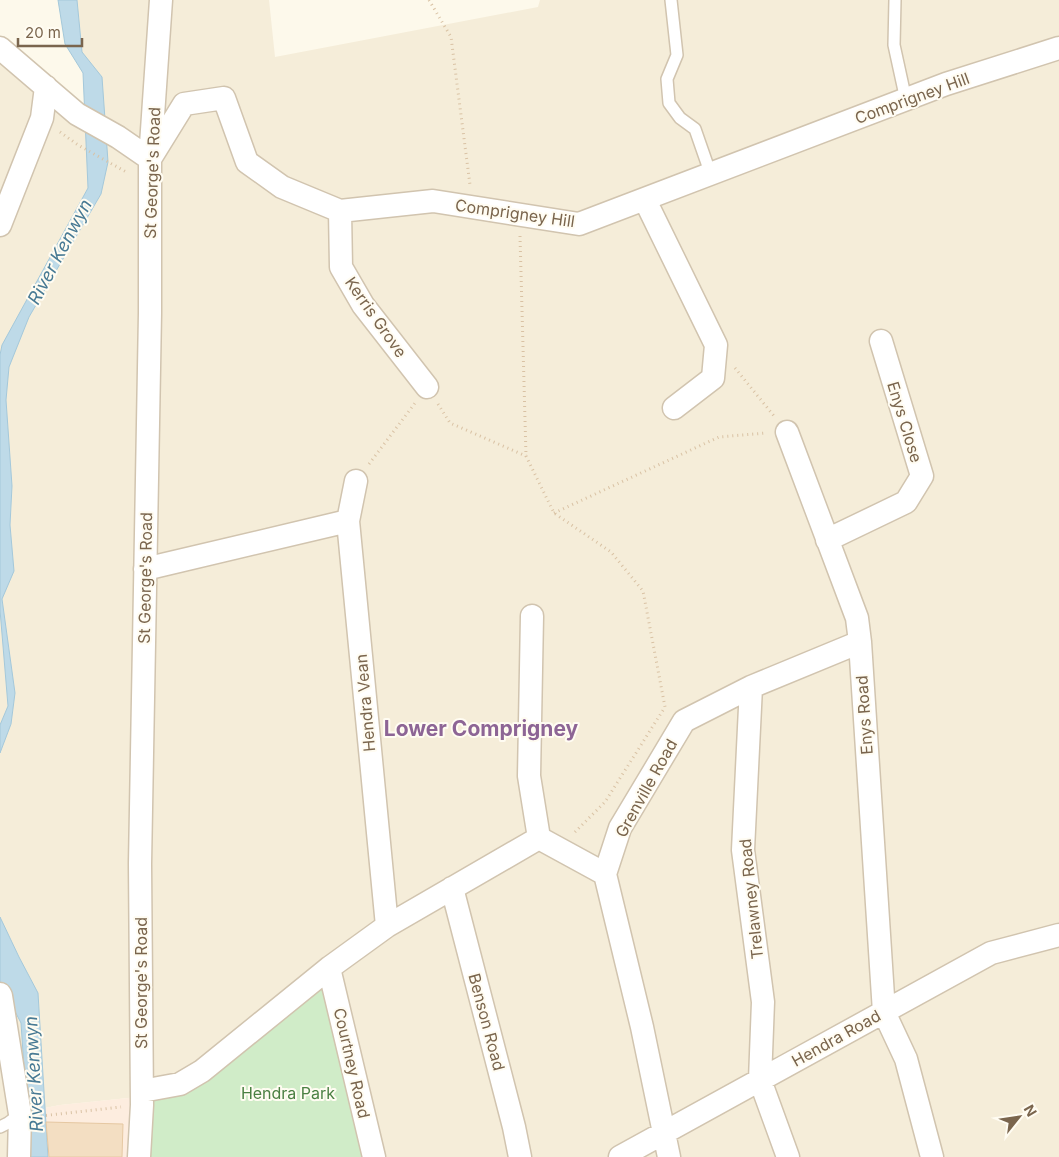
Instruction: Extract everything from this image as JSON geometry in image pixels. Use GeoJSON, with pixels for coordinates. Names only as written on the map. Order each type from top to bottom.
{"type":"FeatureCollection","features":[{"type":"Feature","properties":{"kind":"street","name":"St George's Road"},"geometry":{"type":"LineString","coordinates":[[139,1157],[142,1098],[140,864],[150,303],[150,159],[162,0]]}},
{"type":"Feature","properties":{"kind":"street"},"geometry":{"type":"LineString","coordinates":[[0,48],[77,114],[118,137],[150,159]]}},
{"type":"Feature","properties":{"kind":"street","name":"Comprigney Hill"},"geometry":{"type":"LineString","coordinates":[[150,159],[184,104],[224,98],[247,162],[282,187],[340,211],[433,201],[579,224],[946,84],[1059,48]]}},
{"type":"Feature","properties":{"kind":"street"},"geometry":{"type":"LineString","coordinates":[[0,225],[42,118],[46,87]]}},
{"type":"Feature","properties":{"kind":"street"},"geometry":{"type":"LineString","coordinates":[[645,200],[716,344],[713,378],[674,408]]}},
{"type":"Feature","properties":{"kind":"street","name":"Kerris Grove"},"geometry":{"type":"LineString","coordinates":[[340,211],[341,267],[363,305],[427,387]]}},
{"type":"Feature","properties":{"kind":"street","name":"Enys Close"},"geometry":{"type":"LineString","coordinates":[[827,540],[906,502],[922,476],[881,341]]}},
{"type":"Feature","properties":{"kind":"street","name":"Enys Road"},"geometry":{"type":"LineString","coordinates":[[787,432],[857,618],[884,1012]]}},
{"type":"Feature","properties":{"kind":"street","name":"Hendra Vean"},"geometry":{"type":"LineString","coordinates":[[356,481],[348,521],[386,926]]}},
{"type":"Feature","properties":{"kind":"street"},"geometry":{"type":"LineString","coordinates":[[145,570],[348,521]]}},
{"type":"Feature","properties":{"kind":"street"},"geometry":{"type":"LineString","coordinates":[[532,616],[529,776],[539,838]]}},
{"type":"Feature","properties":{"kind":"street","name":"Grenville Road"},"geometry":{"type":"LineString","coordinates":[[605,874],[620,828],[684,721],[751,687],[860,642]]}},
{"type":"Feature","properties":{"kind":"street","name":"Trelawney Road"},"geometry":{"type":"LineString","coordinates":[[751,687],[743,850],[763,1002],[760,1080]]}},
{"type":"Feature","properties":{"kind":"street"},"geometry":{"type":"LineString","coordinates":[[539,838],[605,874],[642,1027],[668,1157]]}},
{"type":"Feature","properties":{"kind":"street"},"geometry":{"type":"LineString","coordinates":[[142,1098],[180,1084],[202,1071],[330,968],[386,926],[539,838]]}},
{"type":"Feature","properties":{"kind":"street","name":"Benson Road"},"geometry":{"type":"LineString","coordinates":[[452,888],[514,1127],[520,1157]]}},
{"type":"Feature","properties":{"kind":"street","name":"Hendra Road"},"geometry":{"type":"LineString","coordinates":[[620,1157],[991,953],[1059,935]]}},
{"type":"Feature","properties":{"kind":"street","name":"Courtney Road"},"geometry":{"type":"LineString","coordinates":[[330,968],[374,1157]]}},
{"type":"Feature","properties":{"kind":"street"},"geometry":{"type":"LineString","coordinates":[[0,994],[20,1114],[19,1157]]}},
{"type":"Feature","properties":{"kind":"street"},"geometry":{"type":"LineString","coordinates":[[884,1012],[906,1059],[932,1157]]}},
{"type":"Feature","properties":{"kind":"street"},"geometry":{"type":"LineString","coordinates":[[760,1080],[788,1157]]}},
{"type":"Feature","properties":{"kind":"lane"},"geometry":{"type":"LineString","coordinates":[[671,0],[677,55],[667,79],[669,103],[680,118],[695,129],[711,175]]}},
{"type":"Feature","properties":{"kind":"lane"},"geometry":{"type":"LineString","coordinates":[[895,0],[894,45],[906,100]]}},
{"type":"Feature","properties":{"kind":"lane"},"geometry":{"type":"LineString","coordinates":[[0,1127],[20,1114]]}},
{"type":"Feature","properties":{"kind":"path"},"geometry":{"type":"LineString","coordinates":[[429,0],[451,37],[473,208]]}},
{"type":"Feature","properties":{"kind":"path"},"geometry":{"type":"LineString","coordinates":[[78,145],[123,170]]}},
{"type":"Feature","properties":{"kind":"path"},"geometry":{"type":"LineString","coordinates":[[520,215],[526,456],[554,513],[611,552],[643,591],[665,707],[606,802],[559,849]]}},
{"type":"Feature","properties":{"kind":"path"},"geometry":{"type":"LineString","coordinates":[[716,344],[787,432]]}},
{"type":"Feature","properties":{"kind":"path"},"geometry":{"type":"LineString","coordinates":[[356,481],[427,387],[450,423],[526,456]]}},
{"type":"Feature","properties":{"kind":"path"},"geometry":{"type":"LineString","coordinates":[[554,513],[719,437],[787,432]]}},
{"type":"Feature","properties":{"kind":"path"},"geometry":{"type":"LineString","coordinates":[[51,1115],[142,1098]]}},
{"type":"Feature","properties":{"kind":"shaded area"},"geometry":{"type":"Polygon","coordinates":[[[77,0],[269,0],[275,57],[538,7],[540,0],[1059,0],[1059,1157],[381,1157],[201,1067],[138,1097],[45,1108],[38,993],[0,917],[0,753],[11,724],[15,693],[2,599],[14,571],[10,525],[12,486],[6,400],[9,367],[29,317],[101,194],[102,77],[82,52],[77,0]]]}},
{"type":"Feature","properties":{"kind":"shaded area"},"geometry":{"type":"Polygon","coordinates":[[[0,59],[86,133],[88,188],[3,345],[0,355],[0,59]]]}},
{"type":"Feature","properties":{"kind":"shaded area"},"geometry":{"type":"Polygon","coordinates":[[[0,610],[8,706],[0,725],[0,610]]]}},
{"type":"Feature","properties":{"kind":"shaded area"},"geometry":{"type":"Polygon","coordinates":[[[0,982],[21,1023],[30,1157],[0,1157],[0,982]]]}},
{"type":"Feature","properties":{"kind":"shaded area"},"geometry":{"type":"Polygon","coordinates":[[[138,1097],[133,1157],[48,1157],[45,1108],[138,1097]]]}},
{"type":"Feature","properties":{"kind":"green space","name":"Hendra Park"},"geometry":{"type":"Polygon","coordinates":[[[326,978],[369,1157],[146,1157],[145,1097],[326,978]]]}},
{"type":"Feature","properties":{"kind":"water","name":"River Kenwyn"},"geometry":{"type":"Polygon","coordinates":[[[58,0],[77,0],[82,52],[102,77],[108,162],[101,194],[29,317],[9,367],[6,400],[12,486],[10,525],[14,571],[2,599],[15,693],[11,724],[0,753],[0,725],[8,706],[0,610],[0,355],[2,345],[88,188],[83,73],[65,44],[58,0]]]}},
{"type":"Feature","properties":{"kind":"water","name":"River Kenwyn"},"geometry":{"type":"Polygon","coordinates":[[[0,917],[38,993],[48,1157],[30,1157],[21,1023],[0,982],[0,917]]]}},
{"type":"Feature","properties":{"kind":"building"},"geometry":{"type":"Polygon","coordinates":[[[46,1122],[123,1124],[122,1157],[49,1157],[46,1122]]]}},
{"type":"Feature","properties":{"kind":"district","name":"Lower Comprigney"},"geometry":{"type":"Point","coordinates":[481,729]}}]}
